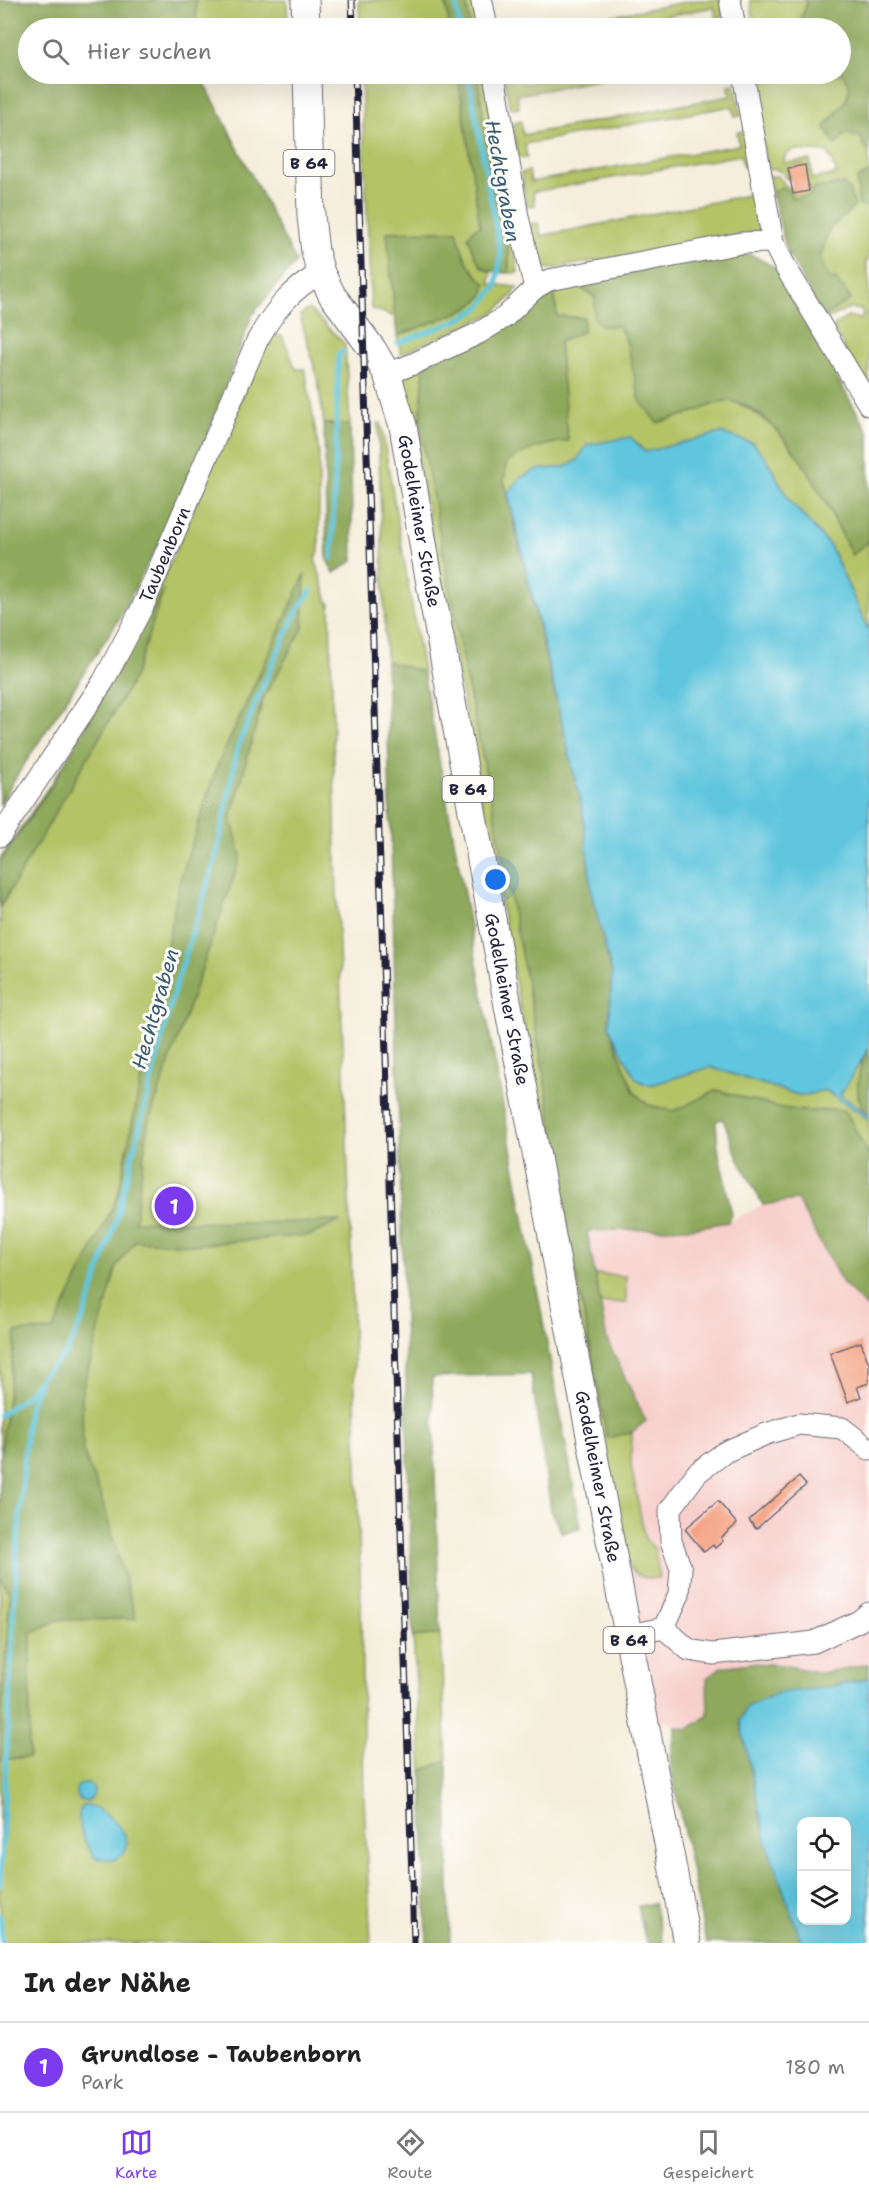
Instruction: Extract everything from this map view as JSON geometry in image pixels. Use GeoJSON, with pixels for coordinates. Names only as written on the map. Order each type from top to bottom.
{"type":"FeatureCollection","features":[{"type":"Feature","properties":{"kind":"main road"},"geometry":{"type":"LineString","coordinates":[[305,0],[306,18]]}},
{"type":"Feature","properties":{"kind":"main road","name":"Godelheimer Straße"},"geometry":{"type":"LineString","coordinates":[[307,84],[311,216],[315,252],[321,273],[332,295],[373,350],[387,374],[403,426],[509,1011],[687,1943]]}},
{"type":"Feature","properties":{"kind":"lane"},"geometry":{"type":"LineString","coordinates":[[730,0],[733,18]]}},
{"type":"Feature","properties":{"kind":"lane"},"geometry":{"type":"LineString","coordinates":[[482,2],[485,18]]}},
{"type":"Feature","properties":{"kind":"lane"},"geometry":{"type":"LineString","coordinates":[[496,84],[518,217],[535,288]]}},
{"type":"Feature","properties":{"kind":"lane"},"geometry":{"type":"LineString","coordinates":[[745,84],[773,242],[786,268],[869,405]]}},
{"type":"Feature","properties":{"kind":"lane"},"geometry":{"type":"LineString","coordinates":[[387,374],[478,333],[506,317],[535,288],[549,280],[741,243],[773,242]]}},
{"type":"Feature","properties":{"kind":"lane","name":"Taubenborn"},"geometry":{"type":"LineString","coordinates":[[0,836],[103,682],[143,606],[257,341],[268,321],[298,287],[321,273]]}},
{"type":"Feature","properties":{"kind":"lane"},"geometry":{"type":"LineString","coordinates":[[664,1628],[679,1594],[681,1569],[671,1541],[670,1510],[697,1473],[725,1452],[766,1434],[799,1424],[842,1428],[869,1449]]}},
{"type":"Feature","properties":{"kind":"lane"},"geometry":{"type":"LineString","coordinates":[[664,1628],[688,1650],[713,1654],[814,1642],[859,1621],[869,1613]]}},
{"type":"Feature","properties":{"kind":"lane"},"geometry":{"type":"LineString","coordinates":[[628,1635],[664,1628]]}},
{"type":"Feature","properties":{"kind":"shaded area"},"geometry":{"type":"Polygon","coordinates":[[[797,1200],[842,1282],[869,1310],[869,1664],[822,1673],[782,1665],[707,1678],[708,1715],[688,1729],[676,1727],[663,1719],[657,1733],[622,1555],[655,1549],[645,1539],[631,1466],[632,1432],[646,1423],[607,1340],[600,1303],[626,1302],[626,1276],[595,1274],[587,1231],[691,1228],[728,1222],[763,1205],[797,1200]]]}},
{"type":"Feature","properties":{"kind":"green space"},"geometry":{"type":"Polygon","coordinates":[[[0,0],[196,0],[196,18],[18,18],[18,84],[205,84],[296,262],[252,315],[204,444],[163,535],[119,619],[14,780],[0,806],[0,0]]]}},
{"type":"Feature","properties":{"kind":"green space"},"geometry":{"type":"Polygon","coordinates":[[[196,0],[287,0],[288,18],[196,18],[196,0]]]}},
{"type":"Feature","properties":{"kind":"green space"},"geometry":{"type":"Polygon","coordinates":[[[359,0],[445,0],[448,18],[360,18],[359,0]]]}},
{"type":"Feature","properties":{"kind":"green space"},"geometry":{"type":"Polygon","coordinates":[[[445,0],[466,0],[469,18],[448,18],[445,0]]]}},
{"type":"Feature","properties":{"kind":"green space"},"geometry":{"type":"Polygon","coordinates":[[[466,0],[474,0],[477,18],[469,18],[466,0]]]}},
{"type":"Feature","properties":{"kind":"green space"},"geometry":{"type":"Polygon","coordinates":[[[696,0],[722,0],[723,16],[718,18],[716,18],[714,7],[655,18],[599,18],[696,0]]]}},
{"type":"Feature","properties":{"kind":"green space"},"geometry":{"type":"Polygon","coordinates":[[[750,0],[806,0],[806,7],[801,18],[753,18],[750,0]]]}},
{"type":"Feature","properties":{"kind":"green space"},"geometry":{"type":"Polygon","coordinates":[[[806,0],[867,0],[869,2],[869,152],[861,137],[845,134],[835,145],[825,127],[846,101],[850,87],[848,84],[851,84],[851,18],[801,18],[806,7],[806,0]]]}},
{"type":"Feature","properties":{"kind":"green space"},"geometry":{"type":"Polygon","coordinates":[[[361,84],[459,84],[480,226],[473,230],[481,267],[491,272],[490,284],[518,287],[494,313],[401,354],[397,336],[469,308],[486,284],[466,260],[457,231],[387,232],[395,317],[371,308],[361,84]]]}},
{"type":"Feature","properties":{"kind":"green space"},"geometry":{"type":"Polygon","coordinates":[[[459,84],[478,84],[493,182],[509,254],[509,273],[491,271],[477,260],[468,237],[480,226],[459,84]]]}},
{"type":"Feature","properties":{"kind":"green space"},"geometry":{"type":"Polygon","coordinates":[[[478,84],[486,84],[505,213],[512,235],[518,273],[509,273],[509,254],[492,180],[478,84]]]}},
{"type":"Feature","properties":{"kind":"green space"},"geometry":{"type":"Polygon","coordinates":[[[506,84],[576,84],[517,95],[519,108],[512,109],[509,105],[506,84]]]}},
{"type":"Feature","properties":{"kind":"green space"},"geometry":{"type":"Polygon","coordinates":[[[735,84],[741,116],[735,117],[732,106],[525,144],[527,158],[517,155],[513,124],[521,121],[523,135],[730,96],[729,85],[735,84]]]}},
{"type":"Feature","properties":{"kind":"green space"},"geometry":{"type":"Polygon","coordinates":[[[751,84],[848,84],[850,87],[846,101],[825,127],[836,144],[845,134],[861,137],[869,152],[869,173],[857,179],[859,204],[869,208],[869,260],[866,261],[869,279],[869,391],[834,330],[835,325],[849,316],[859,319],[864,316],[861,310],[850,308],[826,318],[829,278],[820,258],[829,229],[854,206],[844,184],[812,189],[811,195],[793,199],[788,191],[772,192],[769,176],[778,176],[786,186],[792,189],[793,194],[809,190],[804,165],[788,168],[790,179],[785,178],[783,173],[776,169],[768,170],[751,84]],[[794,150],[785,155],[784,163],[810,160],[812,179],[837,174],[828,152],[794,150]]]}},
{"type":"Feature","properties":{"kind":"green space"},"geometry":{"type":"Polygon","coordinates":[[[743,131],[749,166],[743,167],[741,155],[533,192],[535,205],[526,206],[521,173],[529,171],[531,182],[739,145],[737,132],[743,131]]]}},
{"type":"Feature","properties":{"kind":"green space"},"geometry":{"type":"Polygon","coordinates":[[[869,173],[869,208],[859,205],[857,179],[869,173]]]}},
{"type":"Feature","properties":{"kind":"green space"},"geometry":{"type":"Polygon","coordinates":[[[753,181],[760,229],[757,232],[550,269],[539,266],[530,224],[538,223],[541,236],[748,195],[747,182],[753,181]]]}},
{"type":"Feature","properties":{"kind":"green space"},"geometry":{"type":"Polygon","coordinates":[[[844,184],[855,206],[829,229],[820,258],[829,278],[835,278],[851,299],[823,317],[786,249],[772,192],[782,187],[793,199],[811,195],[812,189],[844,184]]]}},
{"type":"Feature","properties":{"kind":"green space"},"geometry":{"type":"Polygon","coordinates":[[[457,231],[466,260],[486,284],[483,296],[469,308],[397,336],[387,232],[457,231]]]}},
{"type":"Feature","properties":{"kind":"green space"},"geometry":{"type":"Polygon","coordinates":[[[729,253],[752,255],[780,270],[837,364],[836,376],[869,433],[869,541],[852,555],[818,488],[785,439],[767,420],[747,407],[723,401],[657,423],[640,401],[627,343],[619,326],[602,326],[594,318],[595,297],[579,287],[575,279],[729,253]]]}},
{"type":"Feature","properties":{"kind":"green space"},"geometry":{"type":"Polygon","coordinates":[[[575,279],[579,287],[595,297],[602,326],[619,326],[627,343],[694,412],[720,402],[735,402],[768,423],[784,438],[822,494],[852,555],[869,541],[869,631],[830,546],[789,500],[766,458],[659,450],[645,452],[637,443],[564,467],[536,470],[520,478],[508,493],[504,482],[506,463],[535,448],[568,441],[559,342],[583,331],[584,318],[557,316],[554,291],[545,288],[575,279]]]}},
{"type":"Feature","properties":{"kind":"green space"},"geometry":{"type":"Polygon","coordinates":[[[545,288],[554,291],[557,316],[584,318],[583,331],[559,342],[568,441],[536,448],[513,458],[506,463],[504,482],[583,812],[592,895],[612,973],[609,1027],[634,1092],[648,1105],[674,1111],[717,1090],[789,1109],[842,1110],[846,1112],[869,1156],[869,1310],[842,1282],[797,1200],[763,1205],[738,1158],[723,1119],[716,1121],[718,1149],[732,1215],[728,1222],[691,1228],[587,1231],[607,1340],[646,1421],[632,1432],[607,1438],[569,1235],[542,1062],[465,673],[420,427],[424,366],[545,288]]]}},
{"type":"Feature","properties":{"kind":"green space"},"geometry":{"type":"Polygon","coordinates":[[[309,309],[345,344],[350,424],[324,424],[318,381],[300,315],[309,309]]]}},
{"type":"Feature","properties":{"kind":"green space"},"geometry":{"type":"Polygon","coordinates":[[[268,336],[282,336],[296,369],[305,369],[319,452],[319,551],[315,559],[330,604],[337,898],[350,1221],[361,1603],[364,1800],[371,1943],[0,1943],[0,859],[70,755],[156,596],[268,336]]]}},
{"type":"Feature","properties":{"kind":"green space"},"geometry":{"type":"Polygon","coordinates":[[[424,366],[465,673],[542,1062],[569,1235],[607,1437],[632,1432],[631,1466],[645,1539],[655,1549],[660,1578],[646,1578],[636,1574],[622,1555],[404,385],[403,378],[424,366]]]}},
{"type":"Feature","properties":{"kind":"green space"},"geometry":{"type":"Polygon","coordinates":[[[381,423],[423,672],[386,661],[378,424],[381,423]]]}},
{"type":"Feature","properties":{"kind":"green space"},"geometry":{"type":"Polygon","coordinates":[[[324,424],[350,424],[353,561],[334,573],[327,560],[324,424]]]}},
{"type":"Feature","properties":{"kind":"green space"},"geometry":{"type":"Polygon","coordinates":[[[305,574],[303,628],[263,699],[231,819],[241,856],[148,1124],[135,1221],[253,1223],[340,1221],[311,1235],[194,1245],[135,1241],[117,1266],[82,1391],[83,1451],[101,1496],[136,1619],[58,1620],[31,1633],[29,1757],[0,1760],[0,1727],[10,1594],[0,1577],[0,1461],[16,1332],[53,1330],[118,1196],[179,884],[216,769],[305,574]]]}},
{"type":"Feature","properties":{"kind":"green space"},"geometry":{"type":"Polygon","coordinates":[[[164,589],[134,678],[0,908],[0,862],[55,780],[164,589]]]}},
{"type":"Feature","properties":{"kind":"green space"},"geometry":{"type":"Polygon","coordinates":[[[386,661],[423,672],[581,1527],[562,1533],[551,1510],[531,1374],[432,1377],[440,1634],[413,1637],[386,661]]]}},
{"type":"Feature","properties":{"kind":"green space"},"geometry":{"type":"Polygon","coordinates":[[[609,1027],[636,1079],[646,1084],[654,1084],[710,1067],[801,1096],[825,1090],[869,1119],[869,1156],[846,1112],[838,1109],[814,1111],[789,1109],[717,1090],[674,1111],[648,1105],[634,1092],[609,1027]]]}},
{"type":"Feature","properties":{"kind":"green space"},"geometry":{"type":"Polygon","coordinates":[[[869,1048],[869,1115],[860,1100],[858,1082],[859,1073],[869,1048]]]}},
{"type":"Feature","properties":{"kind":"green space"},"geometry":{"type":"Polygon","coordinates":[[[862,1059],[858,1096],[865,1111],[839,1095],[862,1059]]]}},
{"type":"Feature","properties":{"kind":"green space"},"geometry":{"type":"Polygon","coordinates":[[[595,1274],[626,1276],[626,1303],[600,1303],[595,1274]]]}},
{"type":"Feature","properties":{"kind":"green space"},"geometry":{"type":"Polygon","coordinates":[[[440,1634],[447,1760],[422,1771],[413,1637],[440,1634]]]}},
{"type":"Feature","properties":{"kind":"green space"},"geometry":{"type":"Polygon","coordinates":[[[752,1663],[782,1665],[822,1673],[869,1664],[869,1678],[760,1702],[747,1707],[740,1721],[767,1844],[802,1943],[706,1943],[670,1763],[676,1727],[688,1729],[708,1715],[707,1678],[721,1667],[752,1663]]]}},
{"type":"Feature","properties":{"kind":"green space"},"geometry":{"type":"Polygon","coordinates":[[[447,1760],[450,1943],[427,1943],[422,1771],[447,1760]]]}},
{"type":"Feature","properties":{"kind":"green space"},"geometry":{"type":"Polygon","coordinates":[[[654,1903],[663,1943],[646,1943],[638,1906],[654,1903]]]}},
{"type":"Feature","properties":{"kind":"water"},"geometry":{"type":"Polygon","coordinates":[[[721,433],[753,443],[766,458],[789,500],[830,546],[869,631],[869,1048],[840,1095],[869,1115],[869,1119],[825,1090],[801,1096],[710,1067],[654,1084],[646,1084],[636,1079],[609,1027],[612,973],[592,895],[583,812],[508,493],[520,478],[536,470],[564,467],[577,461],[587,445],[631,437],[645,452],[721,433]]]}},
{"type":"Feature","properties":{"kind":"water"},"geometry":{"type":"Polygon","coordinates":[[[869,1678],[869,1943],[802,1943],[767,1844],[740,1721],[747,1707],[778,1693],[830,1687],[869,1678]]]}},
{"type":"Feature","properties":{"kind":"water"},"geometry":{"type":"Polygon","coordinates":[[[81,1783],[89,1783],[94,1788],[92,1799],[81,1801],[76,1796],[76,1788],[81,1783]]]}},
{"type":"Feature","properties":{"kind":"water"},"geometry":{"type":"Polygon","coordinates":[[[84,1805],[110,1818],[125,1836],[127,1842],[125,1852],[114,1860],[95,1858],[88,1847],[79,1816],[84,1805]]]}},
{"type":"Feature","properties":{"kind":"building"},"geometry":{"type":"Polygon","coordinates":[[[805,165],[809,191],[793,194],[788,168],[805,165]]]}},
{"type":"Feature","properties":{"kind":"building"},"geometry":{"type":"Polygon","coordinates":[[[861,1342],[869,1364],[869,1383],[857,1387],[861,1397],[848,1402],[830,1353],[861,1342]]]}},
{"type":"Feature","properties":{"kind":"building"},"geometry":{"type":"Polygon","coordinates":[[[799,1477],[806,1485],[756,1529],[749,1520],[799,1477]]]}},
{"type":"Feature","properties":{"kind":"building"},"geometry":{"type":"Polygon","coordinates":[[[718,1501],[737,1524],[721,1538],[723,1541],[715,1548],[713,1545],[704,1552],[685,1529],[718,1501]]]}},
{"type":"Feature","properties":{"kind":"waterway","name":"Hechtgraben"},"geometry":{"type":"LineString","coordinates":[[455,0],[458,18]]}},
{"type":"Feature","properties":{"kind":"waterway","name":"Hechtgraben"},"geometry":{"type":"LineString","coordinates":[[398,343],[456,321],[478,309],[496,287],[501,255],[470,84]]}},
{"type":"Feature","properties":{"kind":"waterway","name":"Hechtgraben"},"geometry":{"type":"LineString","coordinates":[[332,558],[339,353],[343,352]]}},
{"type":"Feature","properties":{"kind":"waterway","name":"Hechtgraben"},"geometry":{"type":"LineString","coordinates":[[0,1415],[26,1396],[41,1377],[67,1352],[85,1314],[116,1221],[172,998],[217,854],[238,746],[297,611],[311,591]]}},
{"type":"Feature","properties":{"kind":"waterway"},"geometry":{"type":"LineString","coordinates":[[0,1885],[17,1549],[28,1410],[39,1384]]}},
{"type":"Feature","properties":{"kind":"waterway"},"geometry":{"type":"LineString","coordinates":[[0,1915],[2,1943]]}},
{"type":"Feature","properties":{"kind":"railway"},"geometry":{"type":"LineString","coordinates":[[352,0],[353,18]]}},
{"type":"Feature","properties":{"kind":"railway"},"geometry":{"type":"LineString","coordinates":[[355,84],[414,1943]]}},
{"type":"Feature","properties":{"kind":"place","name":"Grundlose - Taubenborn"},"geometry":{"type":"Point","coordinates":[174,1206]}}]}
